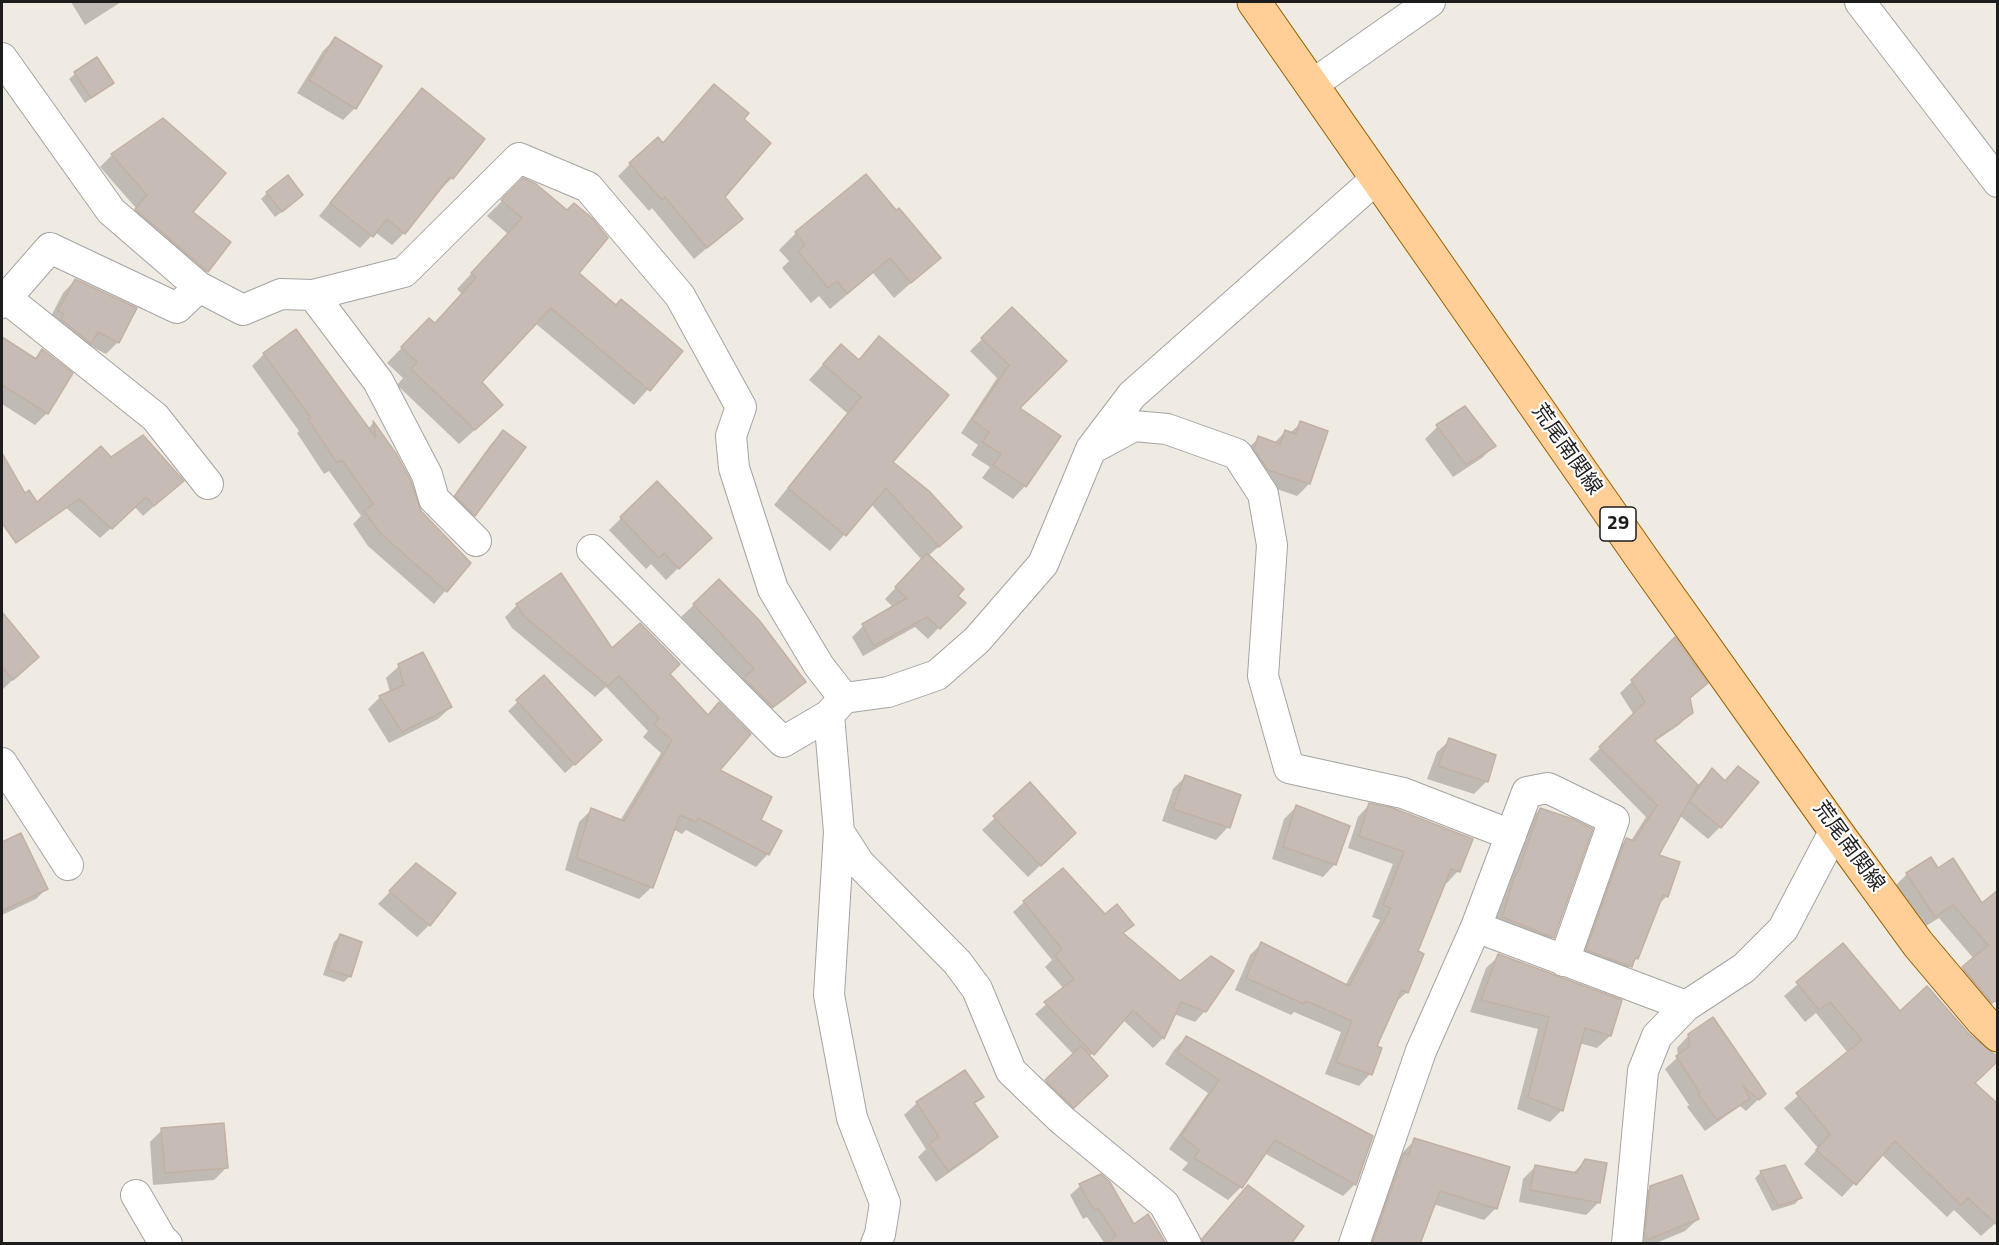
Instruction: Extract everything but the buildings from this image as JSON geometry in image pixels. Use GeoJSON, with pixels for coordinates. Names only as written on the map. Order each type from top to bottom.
{"type":"FeatureCollection","features":[{"type":"Feature","properties":{"kind":"main road","name":"荒尾南関線"},"geometry":{"type":"LineString","coordinates":[[1254,2],[1636,550],[1835,830],[1918,944],[1982,1020],[1998,1035]]}},
{"type":"Feature","properties":{"kind":"street"},"geometry":{"type":"LineString","coordinates":[[1313,84],[1430,2]]}},
{"type":"Feature","properties":{"kind":"street"},"geometry":{"type":"LineString","coordinates":[[1860,2],[1998,182]]}},
{"type":"Feature","properties":{"kind":"street"},"geometry":{"type":"LineString","coordinates":[[2,58],[111,211],[200,287],[243,310],[281,294],[313,295],[404,272],[519,158],[588,187],[680,296],[741,407],[731,436],[734,468],[773,589],[819,666],[837,706],[839,832],[829,995],[852,1118],[885,1203],[876,1244]]}},
{"type":"Feature","properties":{"kind":"street"},"geometry":{"type":"LineString","coordinates":[[592,550],[783,742],[837,706],[937,675],[977,640],[1044,564],[1091,449],[1132,395],[1377,178]]}},
{"type":"Feature","properties":{"kind":"street"},"geometry":{"type":"LineString","coordinates":[[200,287],[177,308],[50,248],[4,300],[155,417],[208,484]]}},
{"type":"Feature","properties":{"kind":"street"},"geometry":{"type":"LineString","coordinates":[[313,295],[378,381],[427,475],[434,499],[476,541]]}},
{"type":"Feature","properties":{"kind":"street"},"geometry":{"type":"LineString","coordinates":[[1091,449],[1134,426],[1167,429],[1237,453],[1263,494],[1272,545],[1263,676],[1289,768],[1403,793],[1510,835]]}},
{"type":"Feature","properties":{"kind":"street"},"geometry":{"type":"LineString","coordinates":[[2,763],[68,866]]}},
{"type":"Feature","properties":{"kind":"street"},"geometry":{"type":"LineString","coordinates":[[1354,1244],[1421,1051],[1476,927],[1527,792],[1548,788],[1614,820],[1563,961]]}},
{"type":"Feature","properties":{"kind":"street"},"geometry":{"type":"LineString","coordinates":[[1627,1244],[1643,1071],[1657,1036],[1686,1006],[1744,968],[1783,929],[1835,830]]}},
{"type":"Feature","properties":{"kind":"street"},"geometry":{"type":"LineString","coordinates":[[839,832],[859,863],[957,962],[977,989],[1011,1071],[1062,1120],[1164,1204],[1186,1244]]}},
{"type":"Feature","properties":{"kind":"street"},"geometry":{"type":"LineString","coordinates":[[1476,927],[1686,1006]]}},
{"type":"Feature","properties":{"kind":"street"},"geometry":{"type":"LineString","coordinates":[[136,1195],[161,1238],[167,1244]]}}]}
